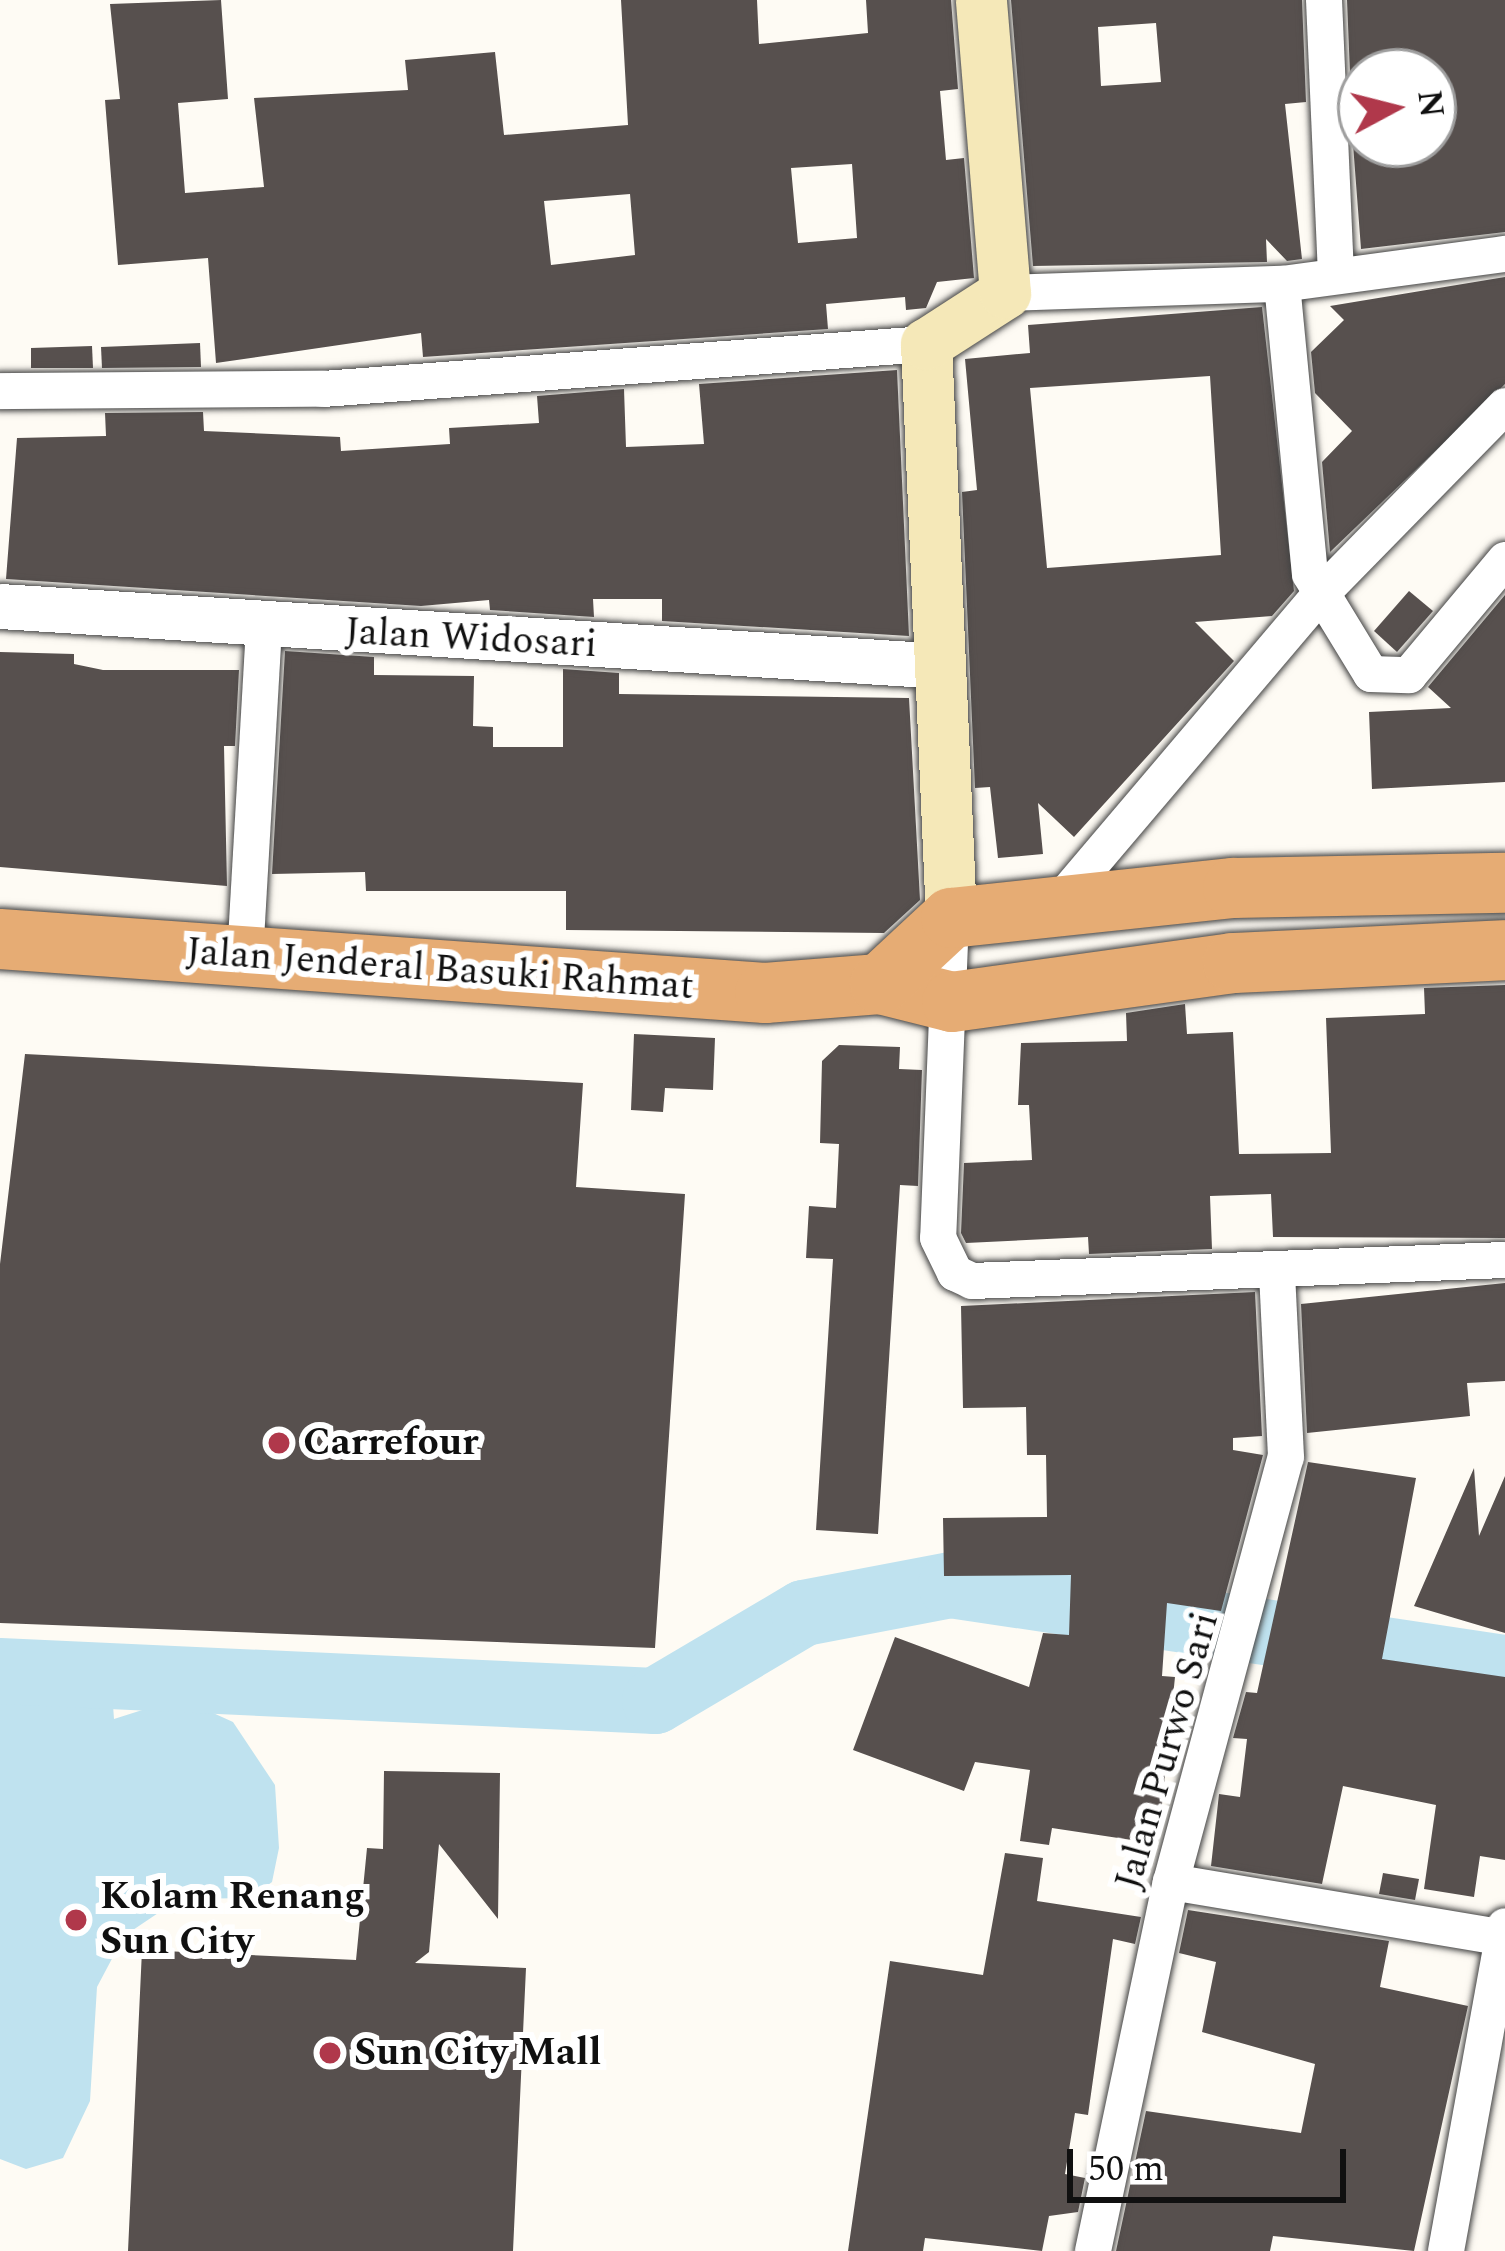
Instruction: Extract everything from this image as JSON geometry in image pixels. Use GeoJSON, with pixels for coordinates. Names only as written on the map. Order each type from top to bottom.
{"type":"FeatureCollection","features":[{"type":"Feature","properties":{"kind":"highway"},"geometry":{"type":"LineString","coordinates":[[880,984],[951,918],[1233,888],[1505,883]]}},
{"type":"Feature","properties":{"kind":"highway","name":"Jalan Jenderal Basuki Rahmat"},"geometry":{"type":"LineString","coordinates":[[0,939],[765,993],[880,984],[952,1001],[1233,963],[1505,950]]}},
{"type":"Feature","properties":{"kind":"main road"},"geometry":{"type":"LineString","coordinates":[[951,918],[926,344],[1005,293],[981,0]]}},
{"type":"Feature","properties":{"kind":"street"},"geometry":{"type":"LineString","coordinates":[[1324,0],[1336,272]]}},
{"type":"Feature","properties":{"kind":"street"},"geometry":{"type":"LineString","coordinates":[[1005,293],[1282,284],[1336,272],[1505,254]]}},
{"type":"Feature","properties":{"kind":"street"},"geometry":{"type":"LineString","coordinates":[[1282,284],[1318,597],[1371,674],[1396,682],[1505,560]]}},
{"type":"Feature","properties":{"kind":"street"},"geometry":{"type":"LineString","coordinates":[[0,391],[323,389],[926,344]]}},
{"type":"Feature","properties":{"kind":"street"},"geometry":{"type":"LineString","coordinates":[[1055,907],[1318,597],[1505,406]]}},
{"type":"Feature","properties":{"kind":"street","name":"Jalan Widosari"},"geometry":{"type":"LineString","coordinates":[[0,606],[264,627],[943,666]]}},
{"type":"Feature","properties":{"kind":"street"},"geometry":{"type":"LineString","coordinates":[[245,957],[264,627]]}},
{"type":"Feature","properties":{"kind":"street"},"geometry":{"type":"LineString","coordinates":[[951,918],[952,1001],[938,1238],[955,1273],[972,1281],[1505,1260]]}},
{"type":"Feature","properties":{"kind":"street","name":"Jalan Purwo Sari"},"geometry":{"type":"LineString","coordinates":[[1093,2251],[1171,1882],[1257,1597],[1286,1457],[1277,1272]]}},
{"type":"Feature","properties":{"kind":"street"},"geometry":{"type":"LineString","coordinates":[[1171,1882],[1504,1934],[1446,2251]]}},
{"type":"Feature","properties":{"kind":"water","name":"Kolam Renang Sun City"},"geometry":{"type":"Polygon","coordinates":[[[66,1686],[112,1691],[114,1719],[180,1698],[233,1722],[275,1785],[279,1848],[272,1882],[250,1898],[179,1899],[124,1936],[97,1987],[90,2101],[63,2158],[26,2169],[0,2159],[0,1703],[58,1703],[66,1686]]]}},
{"type":"Feature","properties":{"kind":"building"},"geometry":{"type":"Polygon","coordinates":[[[221,0],[228,99],[178,103],[185,193],[264,187],[254,98],[408,90],[405,60],[495,52],[504,135],[628,125],[621,0],[757,0],[759,44],[868,33],[866,0],[951,0],[958,89],[940,91],[946,160],[964,158],[974,278],[937,282],[926,308],[906,310],[905,297],[826,304],[828,329],[423,357],[421,333],[216,363],[208,258],[118,265],[105,100],[120,99],[110,4],[221,0]],[[852,164],[791,168],[798,243],[857,238],[852,164]],[[630,194],[544,201],[551,265],[635,255],[630,194]]]}},
{"type":"Feature","properties":{"kind":"building"},"geometry":{"type":"Polygon","coordinates":[[[1011,0],[1302,0],[1306,102],[1285,104],[1302,259],[1287,261],[1266,239],[1267,262],[1033,266],[1011,0]],[[1156,23],[1098,27],[1101,86],[1161,82],[1156,23]]]}},
{"type":"Feature","properties":{"kind":"building"},"geometry":{"type":"Polygon","coordinates":[[[1347,0],[1505,0],[1505,232],[1361,249],[1355,168],[1457,168],[1457,48],[1349,48],[1347,0]]]}},
{"type":"Feature","properties":{"kind":"building"},"geometry":{"type":"Polygon","coordinates":[[[1505,277],[1505,384],[1330,552],[1322,462],[1352,431],[1315,393],[1311,352],[1344,320],[1330,306],[1505,277]]]}},
{"type":"Feature","properties":{"kind":"building"},"geometry":{"type":"Polygon","coordinates":[[[1262,307],[1294,591],[1272,616],[1195,622],[1234,661],[1074,837],[1038,803],[1043,854],[998,858],[990,787],[975,788],[962,492],[977,490],[965,359],[1030,353],[1028,325],[1262,307]],[[1210,376],[1030,388],[1047,568],[1221,555],[1210,376]]]}},
{"type":"Feature","properties":{"kind":"building"},"geometry":{"type":"Polygon","coordinates":[[[200,343],[201,367],[102,368],[101,347],[200,343]]]}},
{"type":"Feature","properties":{"kind":"building"},"geometry":{"type":"Polygon","coordinates":[[[92,346],[93,368],[31,368],[31,348],[92,346]]]}},
{"type":"Feature","properties":{"kind":"building"},"geometry":{"type":"Polygon","coordinates":[[[897,370],[909,636],[662,621],[662,599],[593,599],[594,617],[490,610],[489,600],[421,606],[6,579],[17,438],[106,436],[105,413],[203,412],[204,431],[340,437],[341,451],[450,444],[449,428],[539,423],[537,396],[624,389],[626,447],[704,444],[699,384],[897,370]]]}},
{"type":"Feature","properties":{"kind":"building"},"geometry":{"type":"Polygon","coordinates":[[[1409,591],[1433,611],[1397,652],[1374,631],[1409,591]]]}},
{"type":"Feature","properties":{"kind":"building"},"geometry":{"type":"Polygon","coordinates":[[[1505,595],[1505,782],[1372,789],[1369,712],[1451,708],[1428,687],[1505,595]]]}},
{"type":"Feature","properties":{"kind":"building"},"geometry":{"type":"Polygon","coordinates":[[[285,651],[374,657],[374,675],[474,676],[473,726],[493,727],[493,747],[563,747],[563,669],[619,673],[619,694],[909,698],[920,900],[884,933],[566,930],[566,891],[366,891],[365,872],[272,874],[285,651]]]}},
{"type":"Feature","properties":{"kind":"building"},"geometry":{"type":"Polygon","coordinates":[[[0,652],[74,654],[74,664],[103,670],[239,670],[235,746],[224,746],[227,886],[0,867],[0,652]]]}},
{"type":"Feature","properties":{"kind":"building"},"geometry":{"type":"Polygon","coordinates":[[[1505,985],[1505,1238],[1273,1237],[1271,1194],[1210,1196],[1212,1249],[1089,1254],[1088,1237],[966,1243],[961,1233],[964,1163],[1032,1160],[1029,1105],[1018,1105],[1021,1043],[1127,1041],[1126,1013],[1185,1004],[1187,1034],[1233,1032],[1239,1154],[1331,1153],[1326,1018],[1425,1014],[1424,988],[1505,985]]]}},
{"type":"Feature","properties":{"kind":"building"},"geometry":{"type":"Polygon","coordinates":[[[634,1034],[715,1038],[713,1090],[665,1088],[663,1112],[631,1110],[634,1034]]]}},
{"type":"Feature","properties":{"kind":"building"},"geometry":{"type":"Polygon","coordinates":[[[839,1045],[900,1047],[899,1069],[922,1070],[918,1186],[900,1185],[878,1534],[816,1530],[833,1259],[806,1258],[809,1206],[836,1208],[839,1144],[820,1143],[822,1061],[839,1045]]]}},
{"type":"Feature","properties":{"kind":"building","name":"Carrefour"},"geometry":{"type":"Polygon","coordinates":[[[25,1054],[583,1083],[576,1187],[685,1194],[655,1648],[0,1623],[0,1264],[25,1054]]]}},
{"type":"Feature","properties":{"kind":"building"},"geometry":{"type":"Polygon","coordinates":[[[1505,1283],[1505,1381],[1467,1383],[1470,1416],[1307,1433],[1301,1304],[1505,1283]]]}},
{"type":"Feature","properties":{"kind":"building"},"geometry":{"type":"Polygon","coordinates":[[[1255,1292],[1262,1436],[1233,1438],[1233,1450],[1263,1455],[1221,1611],[1167,1603],[1162,1676],[1175,1677],[1158,1844],[1052,1828],[1049,1845],[1020,1841],[1030,1770],[975,1762],[964,1791],[853,1750],[895,1637],[1029,1687],[1043,1633],[1069,1635],[1071,1575],[944,1576],[943,1518],[1047,1517],[1046,1455],[1027,1455],[1026,1407],[963,1408],[961,1306],[1255,1292]]]}},
{"type":"Feature","properties":{"kind":"building"},"geometry":{"type":"Polygon","coordinates":[[[1308,1462],[1416,1478],[1382,1659],[1505,1677],[1505,1860],[1480,1856],[1474,1897],[1424,1889],[1436,1805],[1343,1786],[1322,1884],[1211,1866],[1219,1794],[1240,1797],[1247,1739],[1233,1738],[1246,1692],[1257,1693],[1308,1462]]]}},
{"type":"Feature","properties":{"kind":"building"},"geometry":{"type":"Polygon","coordinates":[[[1474,1468],[1479,1536],[1505,1476],[1505,1633],[1414,1606],[1474,1468]]]}},
{"type":"Feature","properties":{"kind":"building","name":"Sun City Mall"},"geometry":{"type":"Polygon","coordinates":[[[384,1771],[500,1773],[498,1919],[439,1844],[429,1952],[415,1963],[526,1968],[513,2251],[128,2251],[142,1950],[356,1960],[367,1848],[383,1849],[384,1771]]]}},
{"type":"Feature","properties":{"kind":"building"},"geometry":{"type":"Polygon","coordinates":[[[1005,1853],[1043,1858],[1037,1901],[1141,1917],[1135,1944],[1113,1939],[1088,2115],[1075,2113],[1065,2174],[1085,2178],[1078,2212],[1049,2216],[1042,2251],[925,2238],[923,2251],[848,2251],[890,1961],[983,1975],[1005,1853]]]}},
{"type":"Feature","properties":{"kind":"building"},"geometry":{"type":"Polygon","coordinates":[[[1383,1873],[1419,1879],[1415,1900],[1379,1894],[1383,1873]]]}},
{"type":"Feature","properties":{"kind":"building"},"geometry":{"type":"Polygon","coordinates":[[[1188,1910],[1389,1941],[1380,1987],[1468,2006],[1414,2251],[1273,2236],[1270,2251],[1116,2251],[1146,2111],[1301,2133],[1315,2064],[1202,2032],[1216,1962],[1179,1953],[1188,1910]]]}},
{"type":"Feature","properties":{"kind":"waterway"},"geometry":{"type":"LineString","coordinates":[[0,1671],[655,1701],[804,1613],[951,1585],[1505,1668]]}},
{"type":"Feature","properties":{"kind":"place","name":"Carrefour"},"geometry":{"type":"Point","coordinates":[279,1443]}},
{"type":"Feature","properties":{"kind":"place","name":"Kolam Renang Sun City"},"geometry":{"type":"Point","coordinates":[76,1920]}},
{"type":"Feature","properties":{"kind":"place","name":"Sun City Mall"},"geometry":{"type":"Point","coordinates":[330,2053]}}]}
